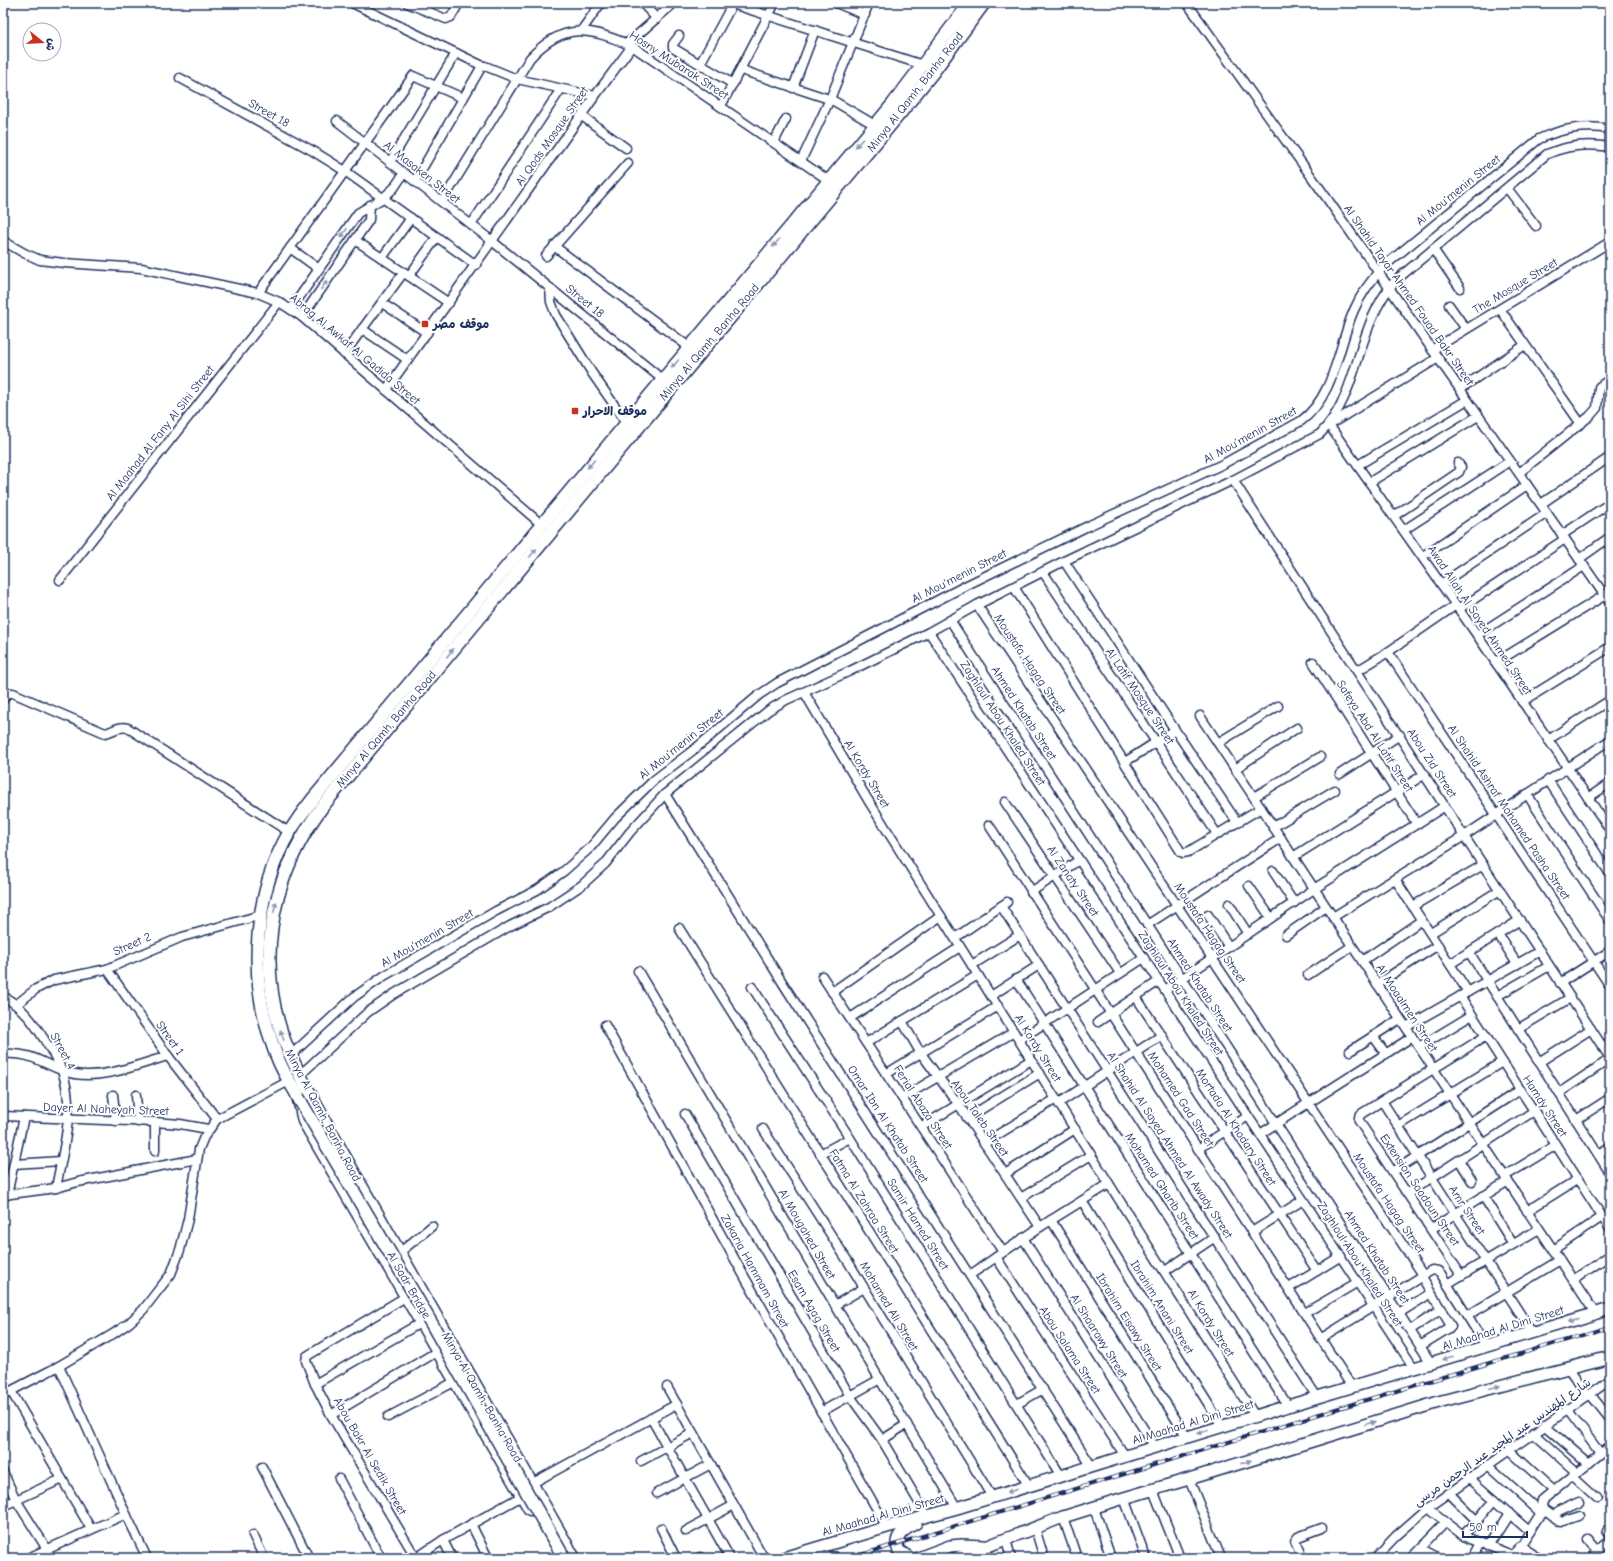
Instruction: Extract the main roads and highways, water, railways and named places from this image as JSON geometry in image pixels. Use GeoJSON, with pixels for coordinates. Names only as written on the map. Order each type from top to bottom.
{"type":"FeatureCollection","features":[{"type":"Feature","properties":{"kind":"highway","name":"Minya Al Qamh, Banha Road"},"geometry":{"type":"LineString","coordinates":[[558,1558],[304,1120],[290,1056],[276,1014],[269,971],[271,927],[280,884],[294,850],[309,825],[392,713],[541,524],[874,125],[923,65],[970,3]]}},
{"type":"Feature","properties":{"kind":"highway","name":"Minya Al Qamh, Banha Road"},"geometry":{"type":"LineString","coordinates":[[574,1558],[346,1161],[272,1042],[261,1001],[257,958],[261,915],[269,881],[281,848],[289,832],[313,799],[392,713],[901,112],[933,72],[984,3]]}},
{"type":"Feature","properties":{"kind":"highway","name":"Al Sadr Bridge"},"geometry":{"type":"LineString","coordinates":[[298,1097],[433,1326],[564,1558]]}},
{"type":"Feature","properties":{"kind":"highway","name":"Al Sadr Bridge"},"geometry":{"type":"LineString","coordinates":[[346,1161],[352,1180],[569,1558]]}},
{"type":"Feature","properties":{"kind":"highway"},"geometry":{"type":"LineString","coordinates":[[422,1322],[435,1316]]}},
{"type":"Feature","properties":{"kind":"main road","name":"Al Maahad Al Dini Street"},"geometry":{"type":"LineString","coordinates":[[783,1558],[956,1508],[1610,1309]]}},
{"type":"Feature","properties":{"kind":"main road"},"geometry":{"type":"LineString","coordinates":[[957,1558],[1063,1517],[1124,1498],[1189,1480],[1442,1401],[1610,1357]]}},
{"type":"Feature","properties":{"kind":"main road"},"geometry":{"type":"LineString","coordinates":[[910,1558],[899,1551],[897,1542],[899,1536],[903,1530],[927,1516]]}},
{"type":"Feature","properties":{"kind":"main road"},"geometry":{"type":"LineString","coordinates":[[918,1558],[950,1546],[974,1545],[985,1547]]}},
{"type":"Feature","properties":{"kind":"main road"},"geometry":{"type":"LineString","coordinates":[[822,1558],[834,1558]]}},
{"type":"Feature","properties":{"kind":"railway"},"geometry":{"type":"LineString","coordinates":[[851,1558],[1336,1409],[1610,1327]]}},
{"type":"Feature","properties":{"kind":"place","name":"موقف مصر"},"geometry":{"type":"Point","coordinates":[425,324]}},
{"type":"Feature","properties":{"kind":"place","name":"موقف الاحرار"},"geometry":{"type":"Point","coordinates":[575,411]}}]}
